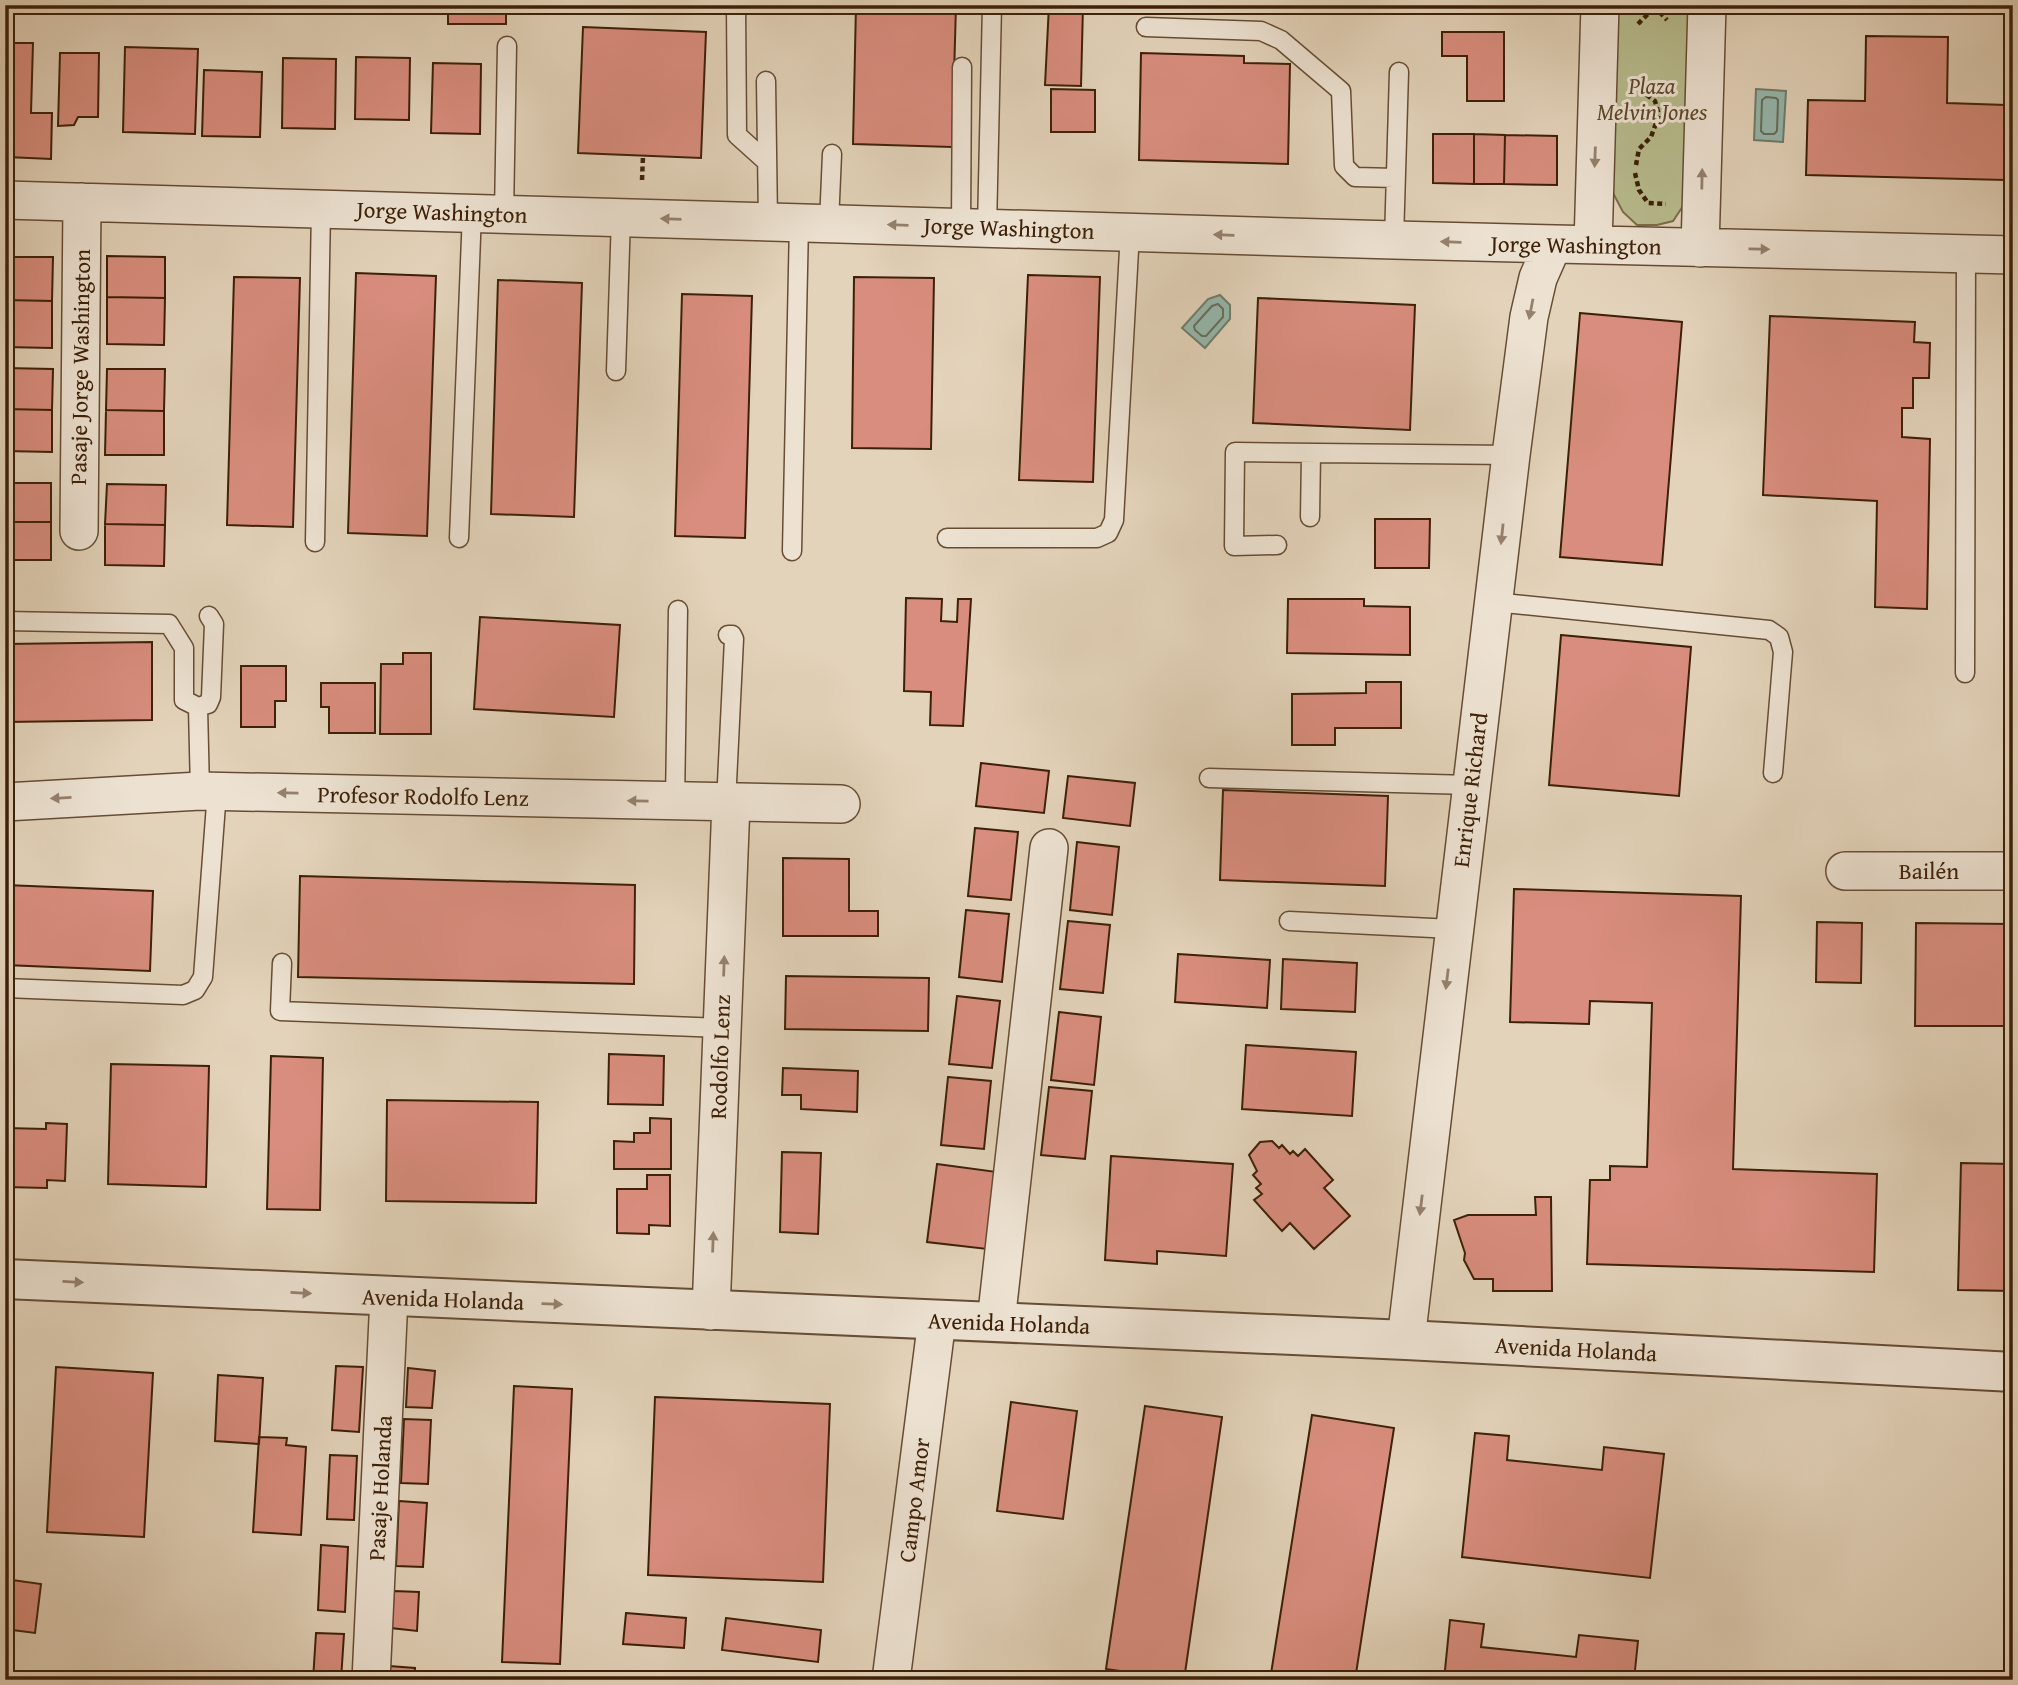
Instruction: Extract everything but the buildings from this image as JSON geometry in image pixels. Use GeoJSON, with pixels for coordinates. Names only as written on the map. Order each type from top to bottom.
{"type":"FeatureCollection","features":[{"type":"Feature","properties":{"kind":"street"},"geometry":{"type":"LineString","coordinates":[[1593,245],[1600,5]]}},
{"type":"Feature","properties":{"kind":"street"},"geometry":{"type":"LineString","coordinates":[[1700,247],[1707,5]]}},
{"type":"Feature","properties":{"kind":"street","name":"Jorge Washington"},"geometry":{"type":"LineString","coordinates":[[5,200],[2013,255]]}},
{"type":"Feature","properties":{"kind":"street","name":"Pasaje Jorge Washington"},"geometry":{"type":"LineString","coordinates":[[79,531],[82,202]]}},
{"type":"Feature","properties":{"kind":"street","name":"Enrique Richard"},"geometry":{"type":"LineString","coordinates":[[1406,1340],[1453,929],[1529,317],[1538,278],[1553,244]]}},
{"type":"Feature","properties":{"kind":"street","name":"Profesor Rodolfo Lenz"},"geometry":{"type":"LineString","coordinates":[[5,802],[208,791],[841,804]]}},
{"type":"Feature","properties":{"kind":"street","name":"Rodolfo Lenz"},"geometry":{"type":"LineString","coordinates":[[711,1311],[728,803]]}},
{"type":"Feature","properties":{"kind":"street"},"geometry":{"type":"LineString","coordinates":[[996,1322],[1049,848]]}},
{"type":"Feature","properties":{"kind":"street","name":"Bailén"},"geometry":{"type":"LineString","coordinates":[[1845,870],[2013,871]]}},
{"type":"Feature","properties":{"kind":"street","name":"Avenida Holanda"},"geometry":{"type":"LineString","coordinates":[[5,1279],[1406,1340],[2013,1372]]}},
{"type":"Feature","properties":{"kind":"street","name":"Pasaje Holanda"},"geometry":{"type":"LineString","coordinates":[[371,1680],[389,1297]]}},
{"type":"Feature","properties":{"kind":"street","name":"Campo Amor"},"geometry":{"type":"LineString","coordinates":[[891,1680],[937,1320]]}},
{"type":"Feature","properties":{"kind":"lane"},"geometry":{"type":"LineString","coordinates":[[736,5],[737,135],[767,162],[799,223]]}},
{"type":"Feature","properties":{"kind":"lane"},"geometry":{"type":"LineString","coordinates":[[974,228],[992,5]]}},
{"type":"Feature","properties":{"kind":"lane"},"geometry":{"type":"LineString","coordinates":[[1146,27],[1261,31],[1282,40],[1341,90],[1344,166],[1355,177],[1395,178]]}},
{"type":"Feature","properties":{"kind":"lane"},"geometry":{"type":"LineString","coordinates":[[459,538],[488,214],[507,46]]}},
{"type":"Feature","properties":{"kind":"lane"},"geometry":{"type":"LineString","coordinates":[[962,67],[974,228]]}},
{"type":"Feature","properties":{"kind":"lane"},"geometry":{"type":"LineString","coordinates":[[1394,240],[1399,72]]}},
{"type":"Feature","properties":{"kind":"lane"},"geometry":{"type":"LineString","coordinates":[[766,81],[767,162]]}},
{"type":"Feature","properties":{"kind":"lane"},"geometry":{"type":"LineString","coordinates":[[792,551],[799,223],[832,154]]}},
{"type":"Feature","properties":{"kind":"lane"},"geometry":{"type":"LineString","coordinates":[[315,542],[321,209]]}},
{"type":"Feature","properties":{"kind":"lane"},"geometry":{"type":"LineString","coordinates":[[616,370],[621,217]]}},
{"type":"Feature","properties":{"kind":"lane"},"geometry":{"type":"LineString","coordinates":[[947,538],[1097,538],[1108,533],[1114,520],[1130,232]]}},
{"type":"Feature","properties":{"kind":"lane"},"geometry":{"type":"LineString","coordinates":[[1965,673],[1966,254]]}},
{"type":"Feature","properties":{"kind":"lane"},"geometry":{"type":"LineString","coordinates":[[1277,545],[1234,546],[1235,453],[1511,455]]}},
{"type":"Feature","properties":{"kind":"lane"},"geometry":{"type":"LineString","coordinates":[[1310,517],[1311,454]]}},
{"type":"Feature","properties":{"kind":"lane"},"geometry":{"type":"LineString","coordinates":[[1494,603],[1769,631],[1780,638],[1783,652],[1773,773]]}},
{"type":"Feature","properties":{"kind":"lane"},"geometry":{"type":"LineString","coordinates":[[675,802],[678,610]]}},
{"type":"Feature","properties":{"kind":"lane"},"geometry":{"type":"LineString","coordinates":[[5,621],[169,624],[184,648],[184,700],[198,706],[208,704],[211,697],[214,624],[209,616]]}},
{"type":"Feature","properties":{"kind":"lane"},"geometry":{"type":"LineString","coordinates":[[728,635],[732,635],[734,639],[728,803]]}},
{"type":"Feature","properties":{"kind":"lane"},"geometry":{"type":"LineString","coordinates":[[5,988],[183,995],[195,990],[203,977],[208,791],[198,706]]}},
{"type":"Feature","properties":{"kind":"lane"},"geometry":{"type":"LineString","coordinates":[[1209,778],[1471,785]]}},
{"type":"Feature","properties":{"kind":"lane"},"geometry":{"type":"LineString","coordinates":[[1289,921],[1453,929]]}},
{"type":"Feature","properties":{"kind":"lane"},"geometry":{"type":"LineString","coordinates":[[282,963],[280,1011],[722,1028]]}},
{"type":"Feature","properties":{"kind":"path"},"geometry":{"type":"LineString","coordinates":[[1635,26],[1656,6]]}},
{"type":"Feature","properties":{"kind":"path"},"geometry":{"type":"LineString","coordinates":[[1632,81],[1639,91],[1655,101],[1658,115],[1651,137],[1639,149],[1635,170],[1639,190],[1648,203],[1702,204]]}},
{"type":"Feature","properties":{"kind":"path"},"geometry":{"type":"LineString","coordinates":[[642,181],[643,156]]}},
{"type":"Feature","properties":{"kind":"green space","name":"Plaza Melvin Jones"},"geometry":{"type":"Polygon","coordinates":[[[1614,5],[1690,5],[1689,197],[1673,221],[1657,225],[1637,225],[1623,212],[1613,193],[1614,5]]]}},
{"type":"Feature","properties":{"kind":"water"},"geometry":{"type":"Polygon","coordinates":[[[1756,89],[1786,91],[1783,142],[1754,140],[1756,89]]]}},
{"type":"Feature","properties":{"kind":"water"},"geometry":{"type":"Polygon","coordinates":[[[1220,295],[1230,305],[1230,319],[1205,348],[1182,328],[1208,299],[1220,295]]]}}]}
